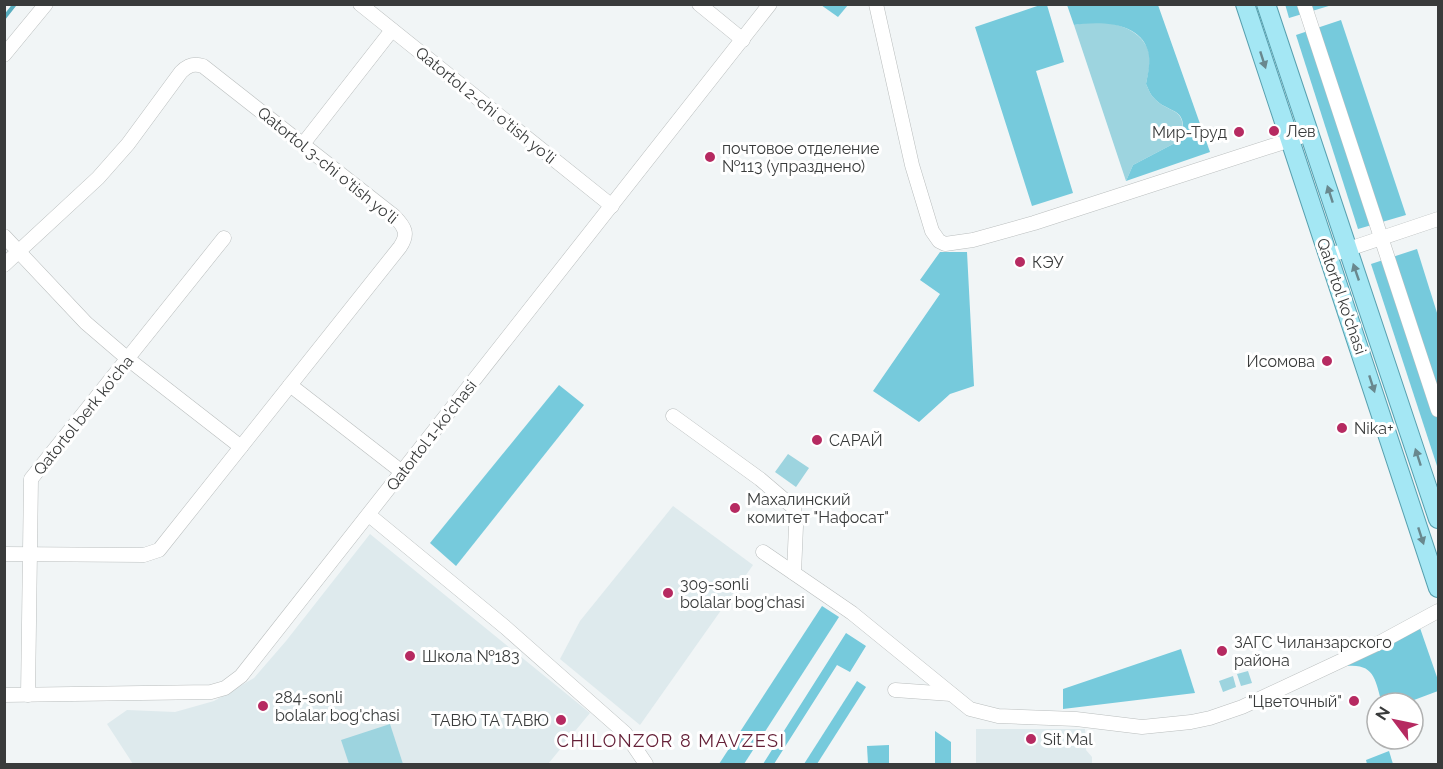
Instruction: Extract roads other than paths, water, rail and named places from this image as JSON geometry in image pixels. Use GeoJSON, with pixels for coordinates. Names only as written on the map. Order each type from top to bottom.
{"type":"FeatureCollection","features":[{"type":"Feature","properties":{"kind":"main road","name":"Qatortol ko'chasi"},"geometry":{"type":"LineString","coordinates":[[1245,4],[1438,588]]}},
{"type":"Feature","properties":{"kind":"main road","name":"Qatortol ko'chasi"},"geometry":{"type":"LineString","coordinates":[[1266,4],[1438,519]]}},
{"type":"Feature","properties":{"kind":"street"},"geometry":{"type":"LineString","coordinates":[[4,55],[46,4]]}},
{"type":"Feature","properties":{"kind":"street","name":"Qatortol 2-chi o'tish yo'li"},"geometry":{"type":"LineString","coordinates":[[360,4],[612,206]]}},
{"type":"Feature","properties":{"kind":"street"},"geometry":{"type":"LineString","coordinates":[[699,4],[743,40]]}},
{"type":"Feature","properties":{"kind":"street","name":"Qatortol 1-ko'chasi"},"geometry":{"type":"LineString","coordinates":[[4,695],[204,693],[225,688],[245,673],[770,4]]}},
{"type":"Feature","properties":{"kind":"street"},"geometry":{"type":"LineString","coordinates":[[876,4],[912,165],[932,231],[939,241],[945,244],[973,240],[1034,224],[1309,134]]}},
{"type":"Feature","properties":{"kind":"street"},"geometry":{"type":"LineString","coordinates":[[1304,4],[1438,410]]}},
{"type":"Feature","properties":{"kind":"street"},"geometry":{"type":"LineString","coordinates":[[303,144],[392,30]]}},
{"type":"Feature","properties":{"kind":"street","name":"Qatortol 3-chi o'tish yo'li"},"geometry":{"type":"LineString","coordinates":[[4,265],[65,210],[114,161],[182,72],[191,64],[203,66],[303,144],[394,216],[404,227],[406,233],[405,240],[400,247],[159,550],[144,555],[4,554]]}},
{"type":"Feature","properties":{"kind":"street"},"geometry":{"type":"LineString","coordinates":[[1328,256],[1438,219]]}},
{"type":"Feature","properties":{"kind":"street"},"geometry":{"type":"LineString","coordinates":[[4,236],[79,315],[128,359],[241,447]]}},
{"type":"Feature","properties":{"kind":"street","name":"Qatortol berk ko'cha"},"geometry":{"type":"LineString","coordinates":[[28,695],[31,479],[224,238]]}},
{"type":"Feature","properties":{"kind":"street"},"geometry":{"type":"LineString","coordinates":[[290,385],[402,472]]}},
{"type":"Feature","properties":{"kind":"street"},"geometry":{"type":"LineString","coordinates":[[673,416],[760,479],[794,508],[796,526],[794,573]]}},
{"type":"Feature","properties":{"kind":"street"},"geometry":{"type":"LineString","coordinates":[[369,515],[505,627],[625,733],[646,765]]}},
{"type":"Feature","properties":{"kind":"street"},"geometry":{"type":"LineString","coordinates":[[763,552],[852,614],[970,709],[992,715],[1076,719],[1142,727],[1210,718],[1242,707],[1379,643],[1438,611]]}},
{"type":"Feature","properties":{"kind":"street"},"geometry":{"type":"LineString","coordinates":[[895,690],[951,694]]}},
{"type":"Feature","properties":{"kind":"waterway"},"geometry":{"type":"LineString","coordinates":[[4,18],[15,4]]}},
{"type":"Feature","properties":{"kind":"place","name":"Лев"},"geometry":{"type":"Point","coordinates":[1274,131]}},
{"type":"Feature","properties":{"kind":"place","name":"Мир-Труд"},"geometry":{"type":"Point","coordinates":[1239,132]}},
{"type":"Feature","properties":{"kind":"place","name":"почтовое отделение №113 (упразднено)"},"geometry":{"type":"Point","coordinates":[710,157]}},
{"type":"Feature","properties":{"kind":"place","name":"КЭУ"},"geometry":{"type":"Point","coordinates":[1020,262]}},
{"type":"Feature","properties":{"kind":"place","name":"Исомова"},"geometry":{"type":"Point","coordinates":[1327,361]}},
{"type":"Feature","properties":{"kind":"place","name":"Nika+"},"geometry":{"type":"Point","coordinates":[1342,428]}},
{"type":"Feature","properties":{"kind":"place","name":"САРАЙ"},"geometry":{"type":"Point","coordinates":[817,440]}},
{"type":"Feature","properties":{"kind":"place","name":"Махалинский комитет \"Нафосат\""},"geometry":{"type":"Point","coordinates":[735,508]}},
{"type":"Feature","properties":{"kind":"place","name":"309-sonli bolalar bog'chasi"},"geometry":{"type":"Point","coordinates":[668,593]}},
{"type":"Feature","properties":{"kind":"place","name":"ЗАГС Чиланзарского района"},"geometry":{"type":"Point","coordinates":[1222,651]}},
{"type":"Feature","properties":{"kind":"place","name":"Школа №183"},"geometry":{"type":"Point","coordinates":[410,656]}},
{"type":"Feature","properties":{"kind":"place","name":"\"Цветочный\""},"geometry":{"type":"Point","coordinates":[1354,701]}},
{"type":"Feature","properties":{"kind":"place","name":"284-sonli bolalar bog'chasi"},"geometry":{"type":"Point","coordinates":[263,706]}},
{"type":"Feature","properties":{"kind":"place","name":"ТАВЮ ТА ТАВЮ"},"geometry":{"type":"Point","coordinates":[561,720]}},
{"type":"Feature","properties":{"kind":"place","name":"Sit Mal"},"geometry":{"type":"Point","coordinates":[1031,739]}},
{"type":"Feature","properties":{"kind":"district","name":"CHILONZOR 8 MAVZESI"},"geometry":{"type":"Point","coordinates":[671,741]}}]}
